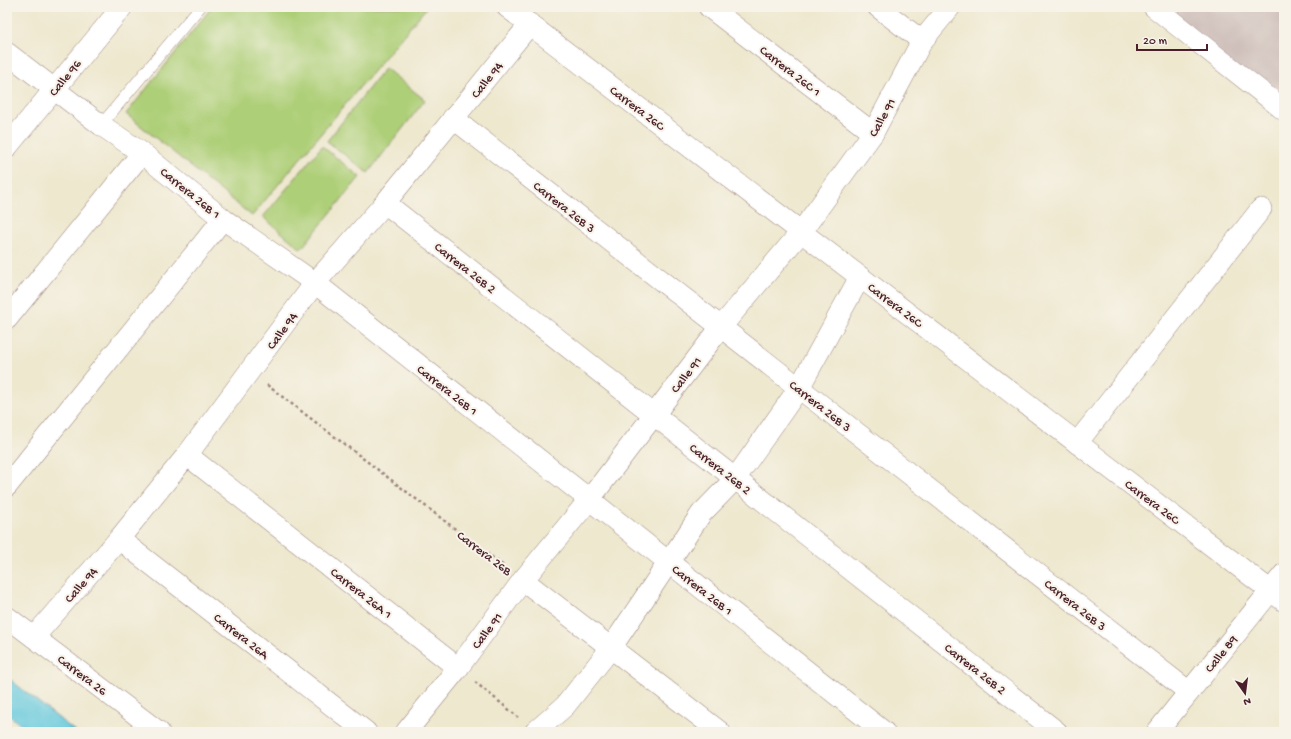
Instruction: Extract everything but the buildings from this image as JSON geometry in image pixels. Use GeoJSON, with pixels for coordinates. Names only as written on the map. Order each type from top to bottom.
{"type":"FeatureCollection","features":[{"type":"Feature","properties":{"kind":"street","name":"Calle 96"},"geometry":{"type":"LineString","coordinates":[[7,147],[122,7]]}},
{"type":"Feature","properties":{"kind":"street","name":"Carrera 26C"},"geometry":{"type":"LineString","coordinates":[[507,7],[1277,596]]}},
{"type":"Feature","properties":{"kind":"street","name":"Carrera 26C 1"},"geometry":{"type":"LineString","coordinates":[[709,7],[873,133]]}},
{"type":"Feature","properties":{"kind":"street"},"geometry":{"type":"LineString","coordinates":[[878,7],[922,41]]}},
{"type":"Feature","properties":{"kind":"street","name":"Calle 91"},"geometry":{"type":"LineString","coordinates":[[406,732],[458,668],[523,580],[589,500],[721,327],[801,232],[873,133],[922,41],[950,7]]}},
{"type":"Feature","properties":{"kind":"street"},"geometry":{"type":"LineString","coordinates":[[1154,7],[1284,110]]}},
{"type":"Feature","properties":{"kind":"street","name":"Calle 94"},"geometry":{"type":"LineString","coordinates":[[34,637],[119,538],[187,455],[315,283],[385,203],[530,24]]}},
{"type":"Feature","properties":{"kind":"street","name":"Carrera 26B 1"},"geometry":{"type":"LineString","coordinates":[[7,53],[101,125],[142,153],[223,219],[315,283],[884,732]]}},
{"type":"Feature","properties":{"kind":"street","name":"Carrera 26B 3"},"geometry":{"type":"LineString","coordinates":[[453,118],[1189,692]]}},
{"type":"Feature","properties":{"kind":"street"},"geometry":{"type":"LineString","coordinates":[[7,319],[142,153]]}},
{"type":"Feature","properties":{"kind":"street","name":"Carrera 26B 2"},"geometry":{"type":"LineString","coordinates":[[385,203],[1057,732]]}},
{"type":"Feature","properties":{"kind":"street"},"geometry":{"type":"LineString","coordinates":[[1077,443],[1261,209]]}},
{"type":"Feature","properties":{"kind":"street"},"geometry":{"type":"LineString","coordinates":[[7,486],[223,219]]}},
{"type":"Feature","properties":{"kind":"street"},"geometry":{"type":"LineString","coordinates":[[536,732],[565,706],[611,648],[701,514],[735,479],[799,388],[860,277]]}},
{"type":"Feature","properties":{"kind":"street","name":"Carrera 26A 1"},"geometry":{"type":"LineString","coordinates":[[187,455],[458,668]]}},
{"type":"Feature","properties":{"kind":"street","name":"Carrera 26A"},"geometry":{"type":"LineString","coordinates":[[119,538],[366,732]]}},
{"type":"Feature","properties":{"kind":"street","name":"Calle 89"},"geometry":{"type":"LineString","coordinates":[[1157,732],[1189,692],[1277,596],[1284,574]]}},
{"type":"Feature","properties":{"kind":"street","name":"Carrera 26B"},"geometry":{"type":"LineString","coordinates":[[523,580],[720,732]]}},
{"type":"Feature","properties":{"kind":"street","name":"Carrera 26"},"geometry":{"type":"LineString","coordinates":[[7,617],[159,732]]}},
{"type":"Feature","properties":{"kind":"lane"},"geometry":{"type":"LineString","coordinates":[[101,125],[200,7]]}},
{"type":"Feature","properties":{"kind":"path","name":"Carrera 26B"},"geometry":{"type":"LineString","coordinates":[[250,372],[523,580]]}},
{"type":"Feature","properties":{"kind":"path"},"geometry":{"type":"LineString","coordinates":[[458,668],[536,732]]}},
{"type":"Feature","properties":{"kind":"shaded area"},"geometry":{"type":"Polygon","coordinates":[[[1154,7],[1284,7],[1284,110],[1154,7]]]}},
{"type":"Feature","properties":{"kind":"green space"},"geometry":{"type":"Polygon","coordinates":[[[212,7],[427,7],[252,216],[126,114],[212,7]]]}},
{"type":"Feature","properties":{"kind":"green space"},"geometry":{"type":"Polygon","coordinates":[[[385,68],[425,100],[368,173],[327,141],[385,68]]]}},
{"type":"Feature","properties":{"kind":"green space"},"geometry":{"type":"Polygon","coordinates":[[[322,146],[360,177],[301,249],[263,217],[322,146]]]}},
{"type":"Feature","properties":{"kind":"water"},"geometry":{"type":"Polygon","coordinates":[[[7,677],[76,732],[30,732],[7,714],[7,677]]]}}]}
